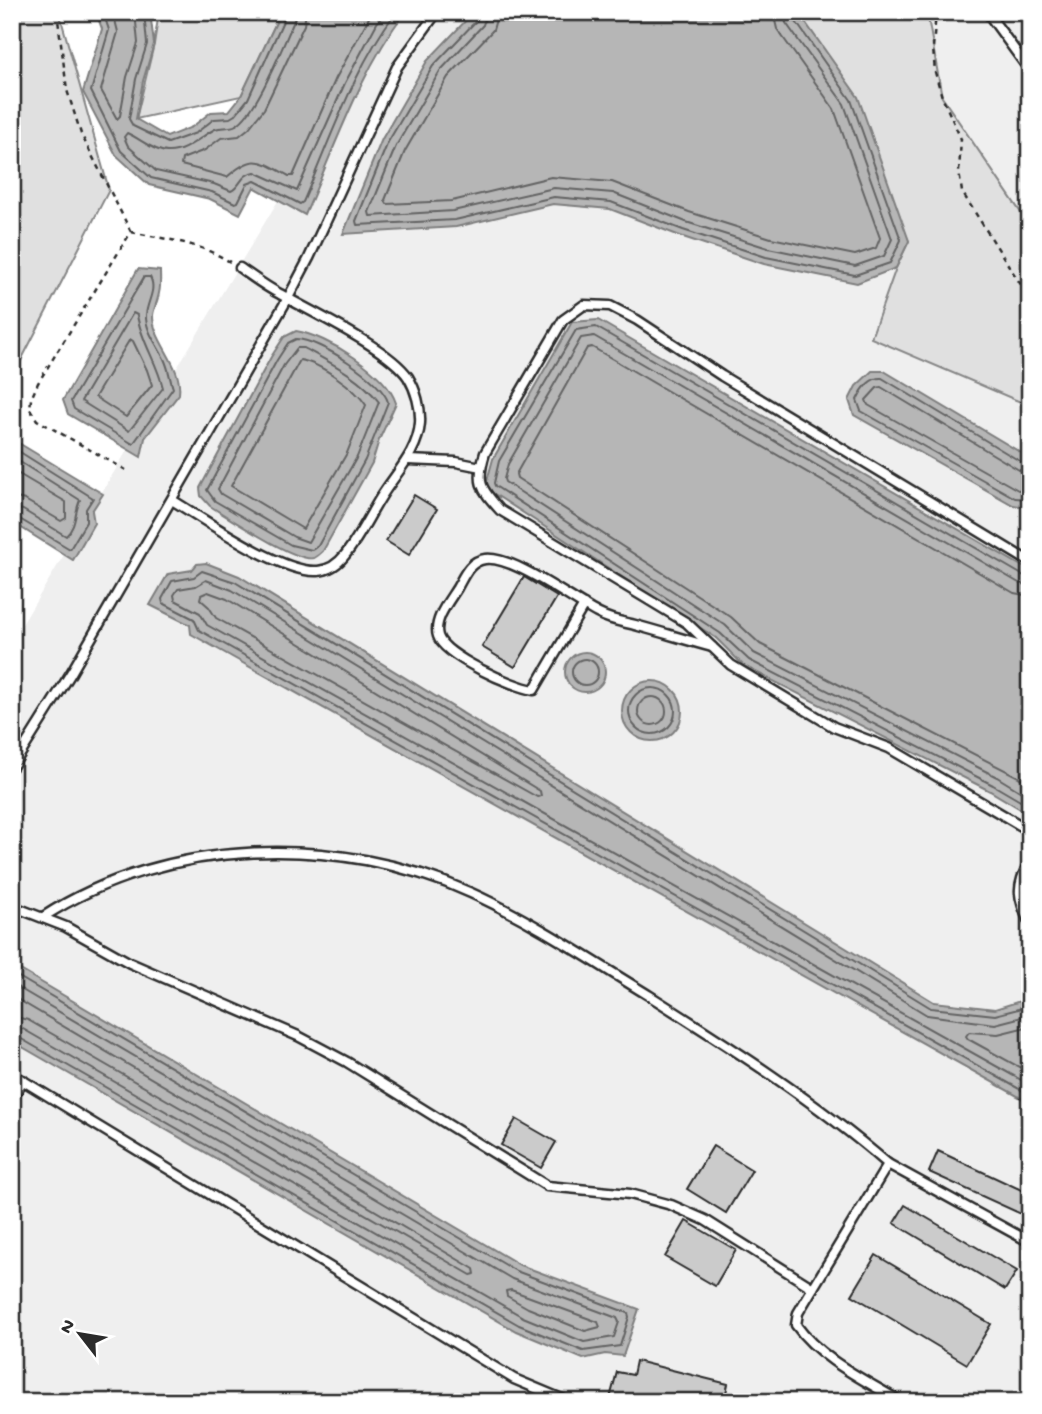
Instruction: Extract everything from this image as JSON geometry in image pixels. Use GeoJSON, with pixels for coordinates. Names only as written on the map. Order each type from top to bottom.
{"type":"FeatureCollection","features":[{"type":"Feature","properties":{"kind":"lane"},"geometry":{"type":"LineString","coordinates":[[12,766],[71,673],[288,299],[397,67],[437,12]]}},
{"type":"Feature","properties":{"kind":"lane"},"geometry":{"type":"LineString","coordinates":[[987,12],[1030,71]]}},
{"type":"Feature","properties":{"kind":"lane"},"geometry":{"type":"LineString","coordinates":[[172,500],[296,569],[331,569],[344,556],[383,493],[408,460],[420,424],[417,395],[408,377],[395,363],[240,268]]}},
{"type":"Feature","properties":{"kind":"lane"},"geometry":{"type":"LineString","coordinates":[[1030,562],[722,376],[638,320],[610,306],[584,306],[563,320],[485,453],[479,473],[482,491],[500,510],[687,623],[731,665],[834,727],[889,748],[1030,831]]}},
{"type":"Feature","properties":{"kind":"lane"},"geometry":{"type":"LineString","coordinates":[[408,460],[456,462],[481,467]]}},
{"type":"Feature","properties":{"kind":"lane"},"geometry":{"type":"LineString","coordinates":[[584,605],[534,690],[499,679],[467,661],[442,644],[438,635],[442,613],[472,563],[486,558],[507,562],[584,605],[601,615],[713,648]]}},
{"type":"Feature","properties":{"kind":"lane"},"geometry":{"type":"LineString","coordinates":[[43,918],[71,899],[132,874],[229,854],[271,852],[317,855],[395,866],[471,893],[547,933],[763,1069],[845,1127],[888,1164],[1030,1242]]}},
{"type":"Feature","properties":{"kind":"lane"},"geometry":{"type":"LineString","coordinates":[[1030,861],[1021,875],[1019,901],[1030,924]]}},
{"type":"Feature","properties":{"kind":"lane"},"geometry":{"type":"LineString","coordinates":[[12,906],[66,927],[130,963],[308,1041],[395,1091],[547,1186],[630,1194],[671,1205],[705,1220],[813,1288]]}},
{"type":"Feature","properties":{"kind":"lane"},"geometry":{"type":"LineString","coordinates":[[12,1074],[514,1379],[569,1402]]}},
{"type":"Feature","properties":{"kind":"lane"},"geometry":{"type":"LineString","coordinates":[[12,1099],[23,1080]]}},
{"type":"Feature","properties":{"kind":"lane"},"geometry":{"type":"LineString","coordinates":[[888,1164],[798,1313],[796,1325],[806,1339],[847,1369],[901,1402]]}},
{"type":"Feature","properties":{"kind":"path"},"geometry":{"type":"LineString","coordinates":[[57,12],[67,90],[77,123],[131,232]]}},
{"type":"Feature","properties":{"kind":"path"},"geometry":{"type":"LineString","coordinates":[[936,12],[933,48],[935,72],[942,97],[961,139],[961,192],[1030,299]]}},
{"type":"Feature","properties":{"kind":"path"},"geometry":{"type":"LineString","coordinates":[[131,232],[198,246],[240,268]]}},
{"type":"Feature","properties":{"kind":"path"},"geometry":{"type":"LineString","coordinates":[[126,470],[37,420],[30,409],[38,383],[131,232]]}},
{"type":"Feature","properties":{"kind":"shaded area"},"geometry":{"type":"Polygon","coordinates":[[[12,12],[59,12],[109,190],[12,378],[12,12]]]}},
{"type":"Feature","properties":{"kind":"shaded area"},"geometry":{"type":"Polygon","coordinates":[[[159,12],[281,12],[241,96],[136,119],[159,12]]]}},
{"type":"Feature","properties":{"kind":"shaded area"},"geometry":{"type":"Polygon","coordinates":[[[392,12],[1030,12],[1030,1402],[12,1402],[12,641],[392,12]]]}},
{"type":"Feature","properties":{"kind":"shaded area"},"geometry":{"type":"Polygon","coordinates":[[[798,12],[927,12],[942,97],[1030,226],[1030,406],[871,338],[896,268],[909,241],[798,12]]]}},
{"type":"Feature","properties":{"kind":"water"},"geometry":{"type":"Polygon","coordinates":[[[96,12],[150,12],[154,44],[136,119],[167,137],[192,127],[211,112],[229,111],[241,96],[281,12],[405,12],[361,85],[305,215],[254,187],[240,214],[210,199],[149,185],[116,155],[83,92],[102,29],[96,12]]]}},
{"type":"Feature","properties":{"kind":"water"},"geometry":{"type":"Polygon","coordinates":[[[474,12],[798,12],[858,97],[909,241],[896,268],[857,283],[764,264],[610,209],[553,204],[456,227],[343,234],[382,139],[427,61],[474,12]]]}},
{"type":"Feature","properties":{"kind":"water"},"geometry":{"type":"Polygon","coordinates":[[[138,269],[160,271],[154,325],[179,383],[179,394],[145,438],[141,457],[68,414],[63,400],[138,269]]]}},
{"type":"Feature","properties":{"kind":"water"},"geometry":{"type":"Polygon","coordinates":[[[598,320],[1030,571],[1030,808],[1022,810],[990,791],[744,666],[716,638],[485,488],[493,459],[572,322],[598,320]]]}},
{"type":"Feature","properties":{"kind":"water"},"geometry":{"type":"Polygon","coordinates":[[[296,331],[323,340],[354,357],[381,379],[396,403],[372,463],[323,551],[314,558],[293,554],[231,519],[210,506],[201,496],[200,488],[271,357],[284,337],[296,331]]]}},
{"type":"Feature","properties":{"kind":"water"},"geometry":{"type":"Polygon","coordinates":[[[872,371],[884,371],[1030,458],[1030,503],[1026,507],[1013,505],[854,415],[849,400],[856,386],[872,371]]]}},
{"type":"Feature","properties":{"kind":"water"},"geometry":{"type":"Polygon","coordinates":[[[12,439],[103,494],[92,511],[94,523],[73,560],[12,522],[12,439]]]}},
{"type":"Feature","properties":{"kind":"water"},"geometry":{"type":"Polygon","coordinates":[[[206,563],[239,576],[934,1002],[995,1009],[1030,998],[1030,1103],[191,634],[190,625],[150,605],[168,574],[192,570],[197,564],[206,563]]]}},
{"type":"Feature","properties":{"kind":"water"},"geometry":{"type":"Polygon","coordinates":[[[585,652],[599,658],[605,672],[599,686],[585,692],[571,686],[565,672],[571,658],[585,652]]]}},
{"type":"Feature","properties":{"kind":"water"},"geometry":{"type":"Polygon","coordinates":[[[652,681],[669,686],[677,694],[682,711],[677,728],[669,736],[652,741],[635,736],[627,728],[622,711],[627,694],[635,686],[652,681]]]}},
{"type":"Feature","properties":{"kind":"water"},"geometry":{"type":"Polygon","coordinates":[[[12,965],[520,1265],[639,1309],[623,1356],[605,1354],[583,1359],[516,1331],[12,1041],[12,965]]]}},
{"type":"Feature","properties":{"kind":"building"},"geometry":{"type":"Polygon","coordinates":[[[414,495],[437,509],[409,555],[386,541],[414,495]]]}},
{"type":"Feature","properties":{"kind":"building"},"geometry":{"type":"Polygon","coordinates":[[[524,577],[557,597],[515,667],[482,647],[524,577]]]}},
{"type":"Feature","properties":{"kind":"building"},"geometry":{"type":"Polygon","coordinates":[[[516,1119],[556,1142],[541,1168],[501,1145],[516,1119]]]}},
{"type":"Feature","properties":{"kind":"building"},"geometry":{"type":"Polygon","coordinates":[[[713,1146],[752,1170],[726,1213],[687,1189],[713,1146]]]}},
{"type":"Feature","properties":{"kind":"building"},"geometry":{"type":"Polygon","coordinates":[[[938,1151],[1030,1194],[1030,1218],[929,1172],[938,1151]]]}},
{"type":"Feature","properties":{"kind":"building"},"geometry":{"type":"Polygon","coordinates":[[[905,1205],[1017,1271],[1005,1290],[894,1223],[905,1205]]]}},
{"type":"Feature","properties":{"kind":"building"},"geometry":{"type":"Polygon","coordinates":[[[686,1221],[736,1250],[715,1286],[665,1257],[686,1221]]]}},
{"type":"Feature","properties":{"kind":"building"},"geometry":{"type":"Polygon","coordinates":[[[876,1255],[991,1324],[967,1364],[852,1295],[876,1255]]]}},
{"type":"Feature","properties":{"kind":"building"},"geometry":{"type":"Polygon","coordinates":[[[636,1361],[728,1384],[724,1402],[609,1402],[617,1372],[633,1375],[636,1361]]]}}]}
